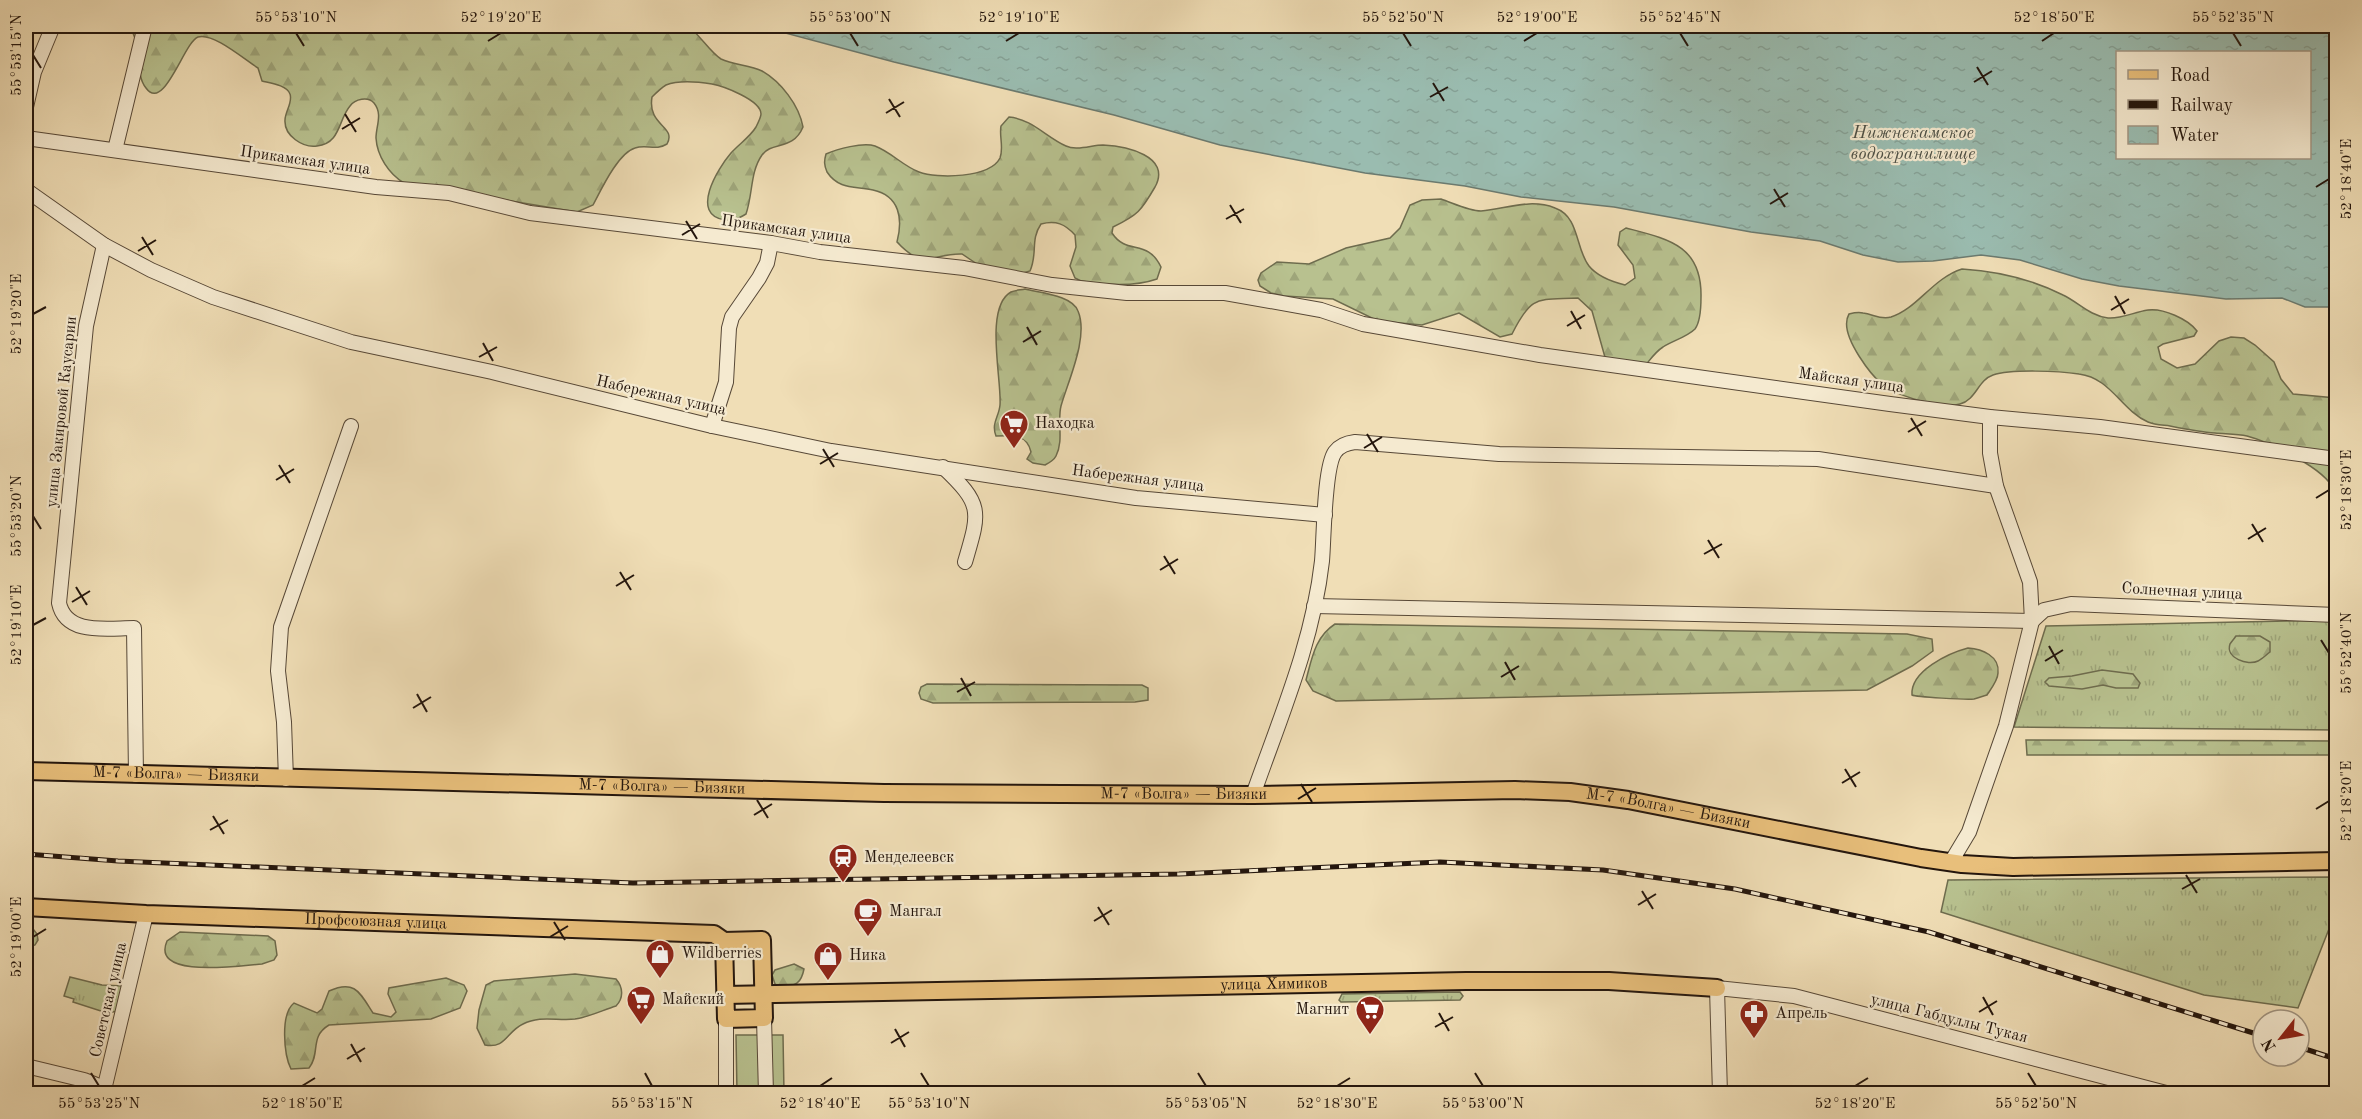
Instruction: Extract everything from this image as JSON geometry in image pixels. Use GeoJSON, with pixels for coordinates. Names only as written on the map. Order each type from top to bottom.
{"type":"FeatureCollection","features":[{"type":"Feature","properties":{"kind":"main road","name":"М-7 «Волга» — Бизяки"},"geometry":{"type":"LineString","coordinates":[[26,771],[884,793],[1253,795],[1515,790],[1570,792],[1628,800],[1951,862],[2013,867],[2337,861]]}},
{"type":"Feature","properties":{"kind":"main road","name":"Профсоюзная улица"},"geometry":{"type":"LineString","coordinates":[[26,907],[147,914],[714,934],[724,941],[762,940],[763,994]]}},
{"type":"Feature","properties":{"kind":"main road"},"geometry":{"type":"LineString","coordinates":[[724,941],[726,1019],[765,1018],[763,994]]}},
{"type":"Feature","properties":{"kind":"main road","name":"улица Химиков"},"geometry":{"type":"LineString","coordinates":[[725,995],[1466,981],[1609,981],[1717,988]]}},
{"type":"Feature","properties":{"kind":"street"},"geometry":{"type":"LineString","coordinates":[[26,106],[34,72],[53,26]]}},
{"type":"Feature","properties":{"kind":"street"},"geometry":{"type":"LineString","coordinates":[[115,150],[144,30]]}},
{"type":"Feature","properties":{"kind":"street","name":"Прикамская улица"},"geometry":{"type":"LineString","coordinates":[[26,138],[376,187],[449,194],[530,213],[771,243],[843,255],[964,268],[1052,285],[1127,293],[1225,293],[1321,310],[1363,324]]}},
{"type":"Feature","properties":{"kind":"street","name":"Набережная улица"},"geometry":{"type":"LineString","coordinates":[[26,190],[104,245],[151,270],[213,297],[314,332],[351,342],[492,372],[712,426],[831,451],[1136,498],[1324,514]]}},
{"type":"Feature","properties":{"kind":"street"},"geometry":{"type":"LineString","coordinates":[[712,426],[726,382],[729,328],[732,317],[767,263],[771,243]]}},
{"type":"Feature","properties":{"kind":"street","name":"улица Закировой Каусарии"},"geometry":{"type":"LineString","coordinates":[[104,245],[86,326],[59,603],[62,614],[67,620],[80,627],[134,628],[136,775]]}},
{"type":"Feature","properties":{"kind":"street","name":"Майская улица"},"geometry":{"type":"LineString","coordinates":[[1363,324],[1540,356],[1990,417],[2100,427],[2337,459]]}},
{"type":"Feature","properties":{"kind":"street"},"geometry":{"type":"LineString","coordinates":[[1951,862],[1969,832],[2006,726],[2032,621],[2030,582],[1996,486],[1990,453],[1990,417]]}},
{"type":"Feature","properties":{"kind":"street"},"geometry":{"type":"LineString","coordinates":[[286,778],[284,722],[278,672],[281,627],[351,426]]}},
{"type":"Feature","properties":{"kind":"street"},"geometry":{"type":"LineString","coordinates":[[1253,795],[1308,638],[1322,561],[1324,514],[1332,457],[1342,445],[1354,442],[1499,454],[1818,459],[1996,486]]}},
{"type":"Feature","properties":{"kind":"street"},"geometry":{"type":"LineString","coordinates":[[942,467],[969,493],[976,510],[975,526],[965,562]]}},
{"type":"Feature","properties":{"kind":"street","name":"Солнечная улица"},"geometry":{"type":"LineString","coordinates":[[2032,621],[2044,610],[2071,604],[2337,615]]}},
{"type":"Feature","properties":{"kind":"street"},"geometry":{"type":"LineString","coordinates":[[1314,606],[2032,621]]}},
{"type":"Feature","properties":{"kind":"street","name":"Советская улица"},"geometry":{"type":"LineString","coordinates":[[104,1091],[147,914]]}},
{"type":"Feature","properties":{"kind":"street"},"geometry":{"type":"LineString","coordinates":[[1717,988],[1720,1094]]}},
{"type":"Feature","properties":{"kind":"street","name":"улица Габдуллы Тукая"},"geometry":{"type":"LineString","coordinates":[[1717,988],[1794,996],[2170,1094]]}},
{"type":"Feature","properties":{"kind":"street"},"geometry":{"type":"LineString","coordinates":[[765,1018],[766,1094]]}},
{"type":"Feature","properties":{"kind":"street"},"geometry":{"type":"LineString","coordinates":[[726,1019],[726,1094]]}},
{"type":"Feature","properties":{"kind":"street"},"geometry":{"type":"LineString","coordinates":[[26,1066],[84,1080],[104,1091]]}},
{"type":"Feature","properties":{"kind":"green space"},"geometry":{"type":"Polygon","coordinates":[[[130,26],[688,26],[721,59],[762,71],[776,81],[798,111],[803,127],[794,140],[771,148],[762,155],[755,169],[746,214],[734,220],[725,220],[714,216],[709,210],[710,190],[726,160],[756,127],[761,115],[759,109],[741,94],[717,85],[677,82],[666,85],[652,97],[652,107],[657,120],[668,133],[667,144],[659,147],[639,147],[629,151],[616,164],[593,205],[577,212],[404,183],[393,175],[381,158],[376,138],[378,111],[374,103],[368,100],[362,99],[352,104],[335,136],[325,144],[312,146],[300,143],[291,136],[286,126],[285,117],[290,100],[288,91],[278,85],[262,81],[258,68],[212,39],[198,37],[192,42],[167,84],[160,91],[153,93],[146,88],[141,79],[138,47],[130,26]]]}},
{"type":"Feature","properties":{"kind":"green space"},"geometry":{"type":"Polygon","coordinates":[[[1009,117],[1025,121],[1070,147],[1113,146],[1134,151],[1152,160],[1159,176],[1155,187],[1138,212],[1113,227],[1112,233],[1124,244],[1150,253],[1155,258],[1161,267],[1157,279],[1148,282],[1119,284],[1081,281],[1075,278],[1070,266],[1076,247],[1075,235],[1068,228],[1056,223],[1041,224],[1036,236],[1030,271],[1023,273],[983,268],[962,254],[922,259],[907,251],[897,242],[899,217],[889,197],[873,190],[842,185],[832,178],[825,167],[826,154],[850,147],[870,145],[881,149],[919,172],[938,176],[975,173],[986,170],[1000,158],[1001,126],[1009,117]]]}},
{"type":"Feature","properties":{"kind":"green space"},"geometry":{"type":"Polygon","coordinates":[[[1441,199],[1476,211],[1527,204],[1555,208],[1569,218],[1585,259],[1592,270],[1625,285],[1635,278],[1633,265],[1618,245],[1620,232],[1626,228],[1668,241],[1689,255],[1696,266],[1701,297],[1697,326],[1688,334],[1660,349],[1644,367],[1608,368],[1592,311],[1578,298],[1537,302],[1525,312],[1512,334],[1500,337],[1459,313],[1422,325],[1378,321],[1333,299],[1284,296],[1271,293],[1260,286],[1258,280],[1261,273],[1277,262],[1309,264],[1346,248],[1390,238],[1400,228],[1410,205],[1422,200],[1441,199]]]}},
{"type":"Feature","properties":{"kind":"green space"},"geometry":{"type":"Polygon","coordinates":[[[1962,269],[2001,274],[2027,281],[2063,295],[2102,317],[2118,317],[2154,310],[2175,315],[2188,322],[2197,331],[2194,336],[2158,347],[2161,359],[2177,368],[2195,364],[2219,341],[2231,337],[2244,338],[2274,362],[2281,379],[2293,394],[2336,398],[2336,499],[2329,482],[2320,473],[2269,444],[2247,436],[2198,431],[2148,422],[2130,410],[2108,388],[2090,377],[2079,374],[2048,371],[2001,373],[1984,381],[1965,402],[1952,405],[1919,400],[1889,389],[1872,375],[1854,346],[1847,330],[1849,314],[1861,313],[1891,317],[1909,307],[1952,273],[1962,269]]]}},
{"type":"Feature","properties":{"kind":"green space"},"geometry":{"type":"Polygon","coordinates":[[[1025,289],[1055,295],[1069,301],[1078,311],[1081,322],[1079,346],[1061,406],[1058,450],[1054,459],[1045,465],[1033,463],[1027,459],[1031,452],[1022,439],[1013,436],[996,436],[995,431],[1000,405],[996,345],[998,312],[1003,300],[1011,292],[1025,289]]]}},
{"type":"Feature","properties":{"kind":"green space"},"geometry":{"type":"Polygon","coordinates":[[[2336,620],[2336,730],[2014,727],[2046,626],[2336,620]]]}},
{"type":"Feature","properties":{"kind":"green space"},"geometry":{"type":"Polygon","coordinates":[[[1335,624],[1907,634],[1932,639],[1933,651],[1912,666],[1867,690],[1336,701],[1313,691],[1306,680],[1319,642],[1328,629],[1335,624]]]}},
{"type":"Feature","properties":{"kind":"green space"},"geometry":{"type":"Polygon","coordinates":[[[2236,636],[2260,636],[2270,642],[2270,652],[2254,662],[2238,660],[2229,649],[2236,636]]]}},
{"type":"Feature","properties":{"kind":"green space"},"geometry":{"type":"Polygon","coordinates":[[[1968,648],[1989,654],[1996,662],[1998,676],[1987,695],[1969,699],[1912,695],[1917,678],[1932,664],[1968,648]]]}},
{"type":"Feature","properties":{"kind":"green space"},"geometry":{"type":"Polygon","coordinates":[[[2102,670],[2133,674],[2140,683],[2138,688],[2116,688],[2103,685],[2082,689],[2049,686],[2045,682],[2049,678],[2102,670]]]}},
{"type":"Feature","properties":{"kind":"green space"},"geometry":{"type":"Polygon","coordinates":[[[927,684],[1142,685],[1148,688],[1148,700],[1135,702],[933,703],[921,699],[919,693],[921,687],[927,684]]]}},
{"type":"Feature","properties":{"kind":"green space"},"geometry":{"type":"Polygon","coordinates":[[[2026,740],[2336,741],[2336,755],[2027,755],[2026,740]]]}},
{"type":"Feature","properties":{"kind":"green space"},"geometry":{"type":"Polygon","coordinates":[[[2332,877],[2336,884],[2336,911],[2298,1008],[2204,995],[1941,912],[1948,880],[2332,877]]]}},
{"type":"Feature","properties":{"kind":"green space"},"geometry":{"type":"Polygon","coordinates":[[[26,927],[33,929],[38,940],[35,945],[26,948],[26,927]]]}},
{"type":"Feature","properties":{"kind":"green space"},"geometry":{"type":"Polygon","coordinates":[[[180,932],[268,936],[275,941],[277,955],[274,960],[262,964],[219,967],[185,966],[172,961],[165,953],[167,941],[180,932]]]}},
{"type":"Feature","properties":{"kind":"green space"},"geometry":{"type":"Polygon","coordinates":[[[794,964],[804,969],[799,981],[782,988],[775,984],[772,975],[775,970],[794,964]]]}},
{"type":"Feature","properties":{"kind":"green space"},"geometry":{"type":"Polygon","coordinates":[[[575,974],[616,979],[622,992],[619,1003],[580,1018],[529,1021],[517,1027],[497,1045],[485,1045],[477,1028],[486,985],[494,981],[575,974]]]}},
{"type":"Feature","properties":{"kind":"green space"},"geometry":{"type":"Polygon","coordinates":[[[70,977],[102,985],[123,986],[118,1011],[107,1013],[73,1002],[74,999],[64,996],[70,977]]]}},
{"type":"Feature","properties":{"kind":"green space"},"geometry":{"type":"Polygon","coordinates":[[[446,978],[464,985],[467,991],[460,1008],[431,1019],[329,1025],[319,1035],[309,1068],[291,1069],[285,1045],[285,1025],[290,1008],[294,1003],[317,1013],[322,1009],[329,991],[351,987],[360,994],[373,1013],[391,1017],[396,1012],[388,994],[389,988],[446,978]]]}},
{"type":"Feature","properties":{"kind":"green space"},"geometry":{"type":"Polygon","coordinates":[[[1460,992],[1463,996],[1460,1000],[1341,1002],[1339,1000],[1342,994],[1460,992]]]}},
{"type":"Feature","properties":{"kind":"green space"},"geometry":{"type":"Polygon","coordinates":[[[736,1035],[783,1035],[784,1093],[737,1093],[736,1035]]]}},
{"type":"Feature","properties":{"kind":"water","name":"Нижнекамское водохранилище"},"geometry":{"type":"Polygon","coordinates":[[[759,26],[2336,26],[2336,307],[2305,307],[2282,298],[2226,299],[2119,286],[2082,279],[2020,260],[1981,255],[1933,261],[1898,262],[1863,255],[1820,241],[1751,232],[1614,207],[1521,197],[1465,186],[1365,173],[1220,145],[1114,115],[894,62],[759,26]]]}},
{"type":"Feature","properties":{"kind":"railway"},"geometry":{"type":"LineString","coordinates":[[26,854],[118,861],[633,883],[1179,874],[1440,862],[1603,870],[1735,889],[1929,932],[2251,1032]]}},
{"type":"Feature","properties":{"kind":"railway"},"geometry":{"type":"LineString","coordinates":[[2311,1051],[2336,1059]]}},
{"type":"Feature","properties":{"kind":"place","name":"Находка"},"geometry":{"type":"Point","coordinates":[1014,450]}},
{"type":"Feature","properties":{"kind":"place","name":"Менделеевск"},"geometry":{"type":"Point","coordinates":[843,884]}},
{"type":"Feature","properties":{"kind":"place","name":"Мангал"},"geometry":{"type":"Point","coordinates":[868,938]}},
{"type":"Feature","properties":{"kind":"place","name":"Wildberries"},"geometry":{"type":"Point","coordinates":[660,980]}},
{"type":"Feature","properties":{"kind":"place","name":"Ника"},"geometry":{"type":"Point","coordinates":[828,982]}},
{"type":"Feature","properties":{"kind":"place","name":"Майский"},"geometry":{"type":"Point","coordinates":[641,1026]}},
{"type":"Feature","properties":{"kind":"place","name":"Магнит"},"geometry":{"type":"Point","coordinates":[1370,1036]}},
{"type":"Feature","properties":{"kind":"place","name":"Апрель"},"geometry":{"type":"Point","coordinates":[1754,1040]}}]}
